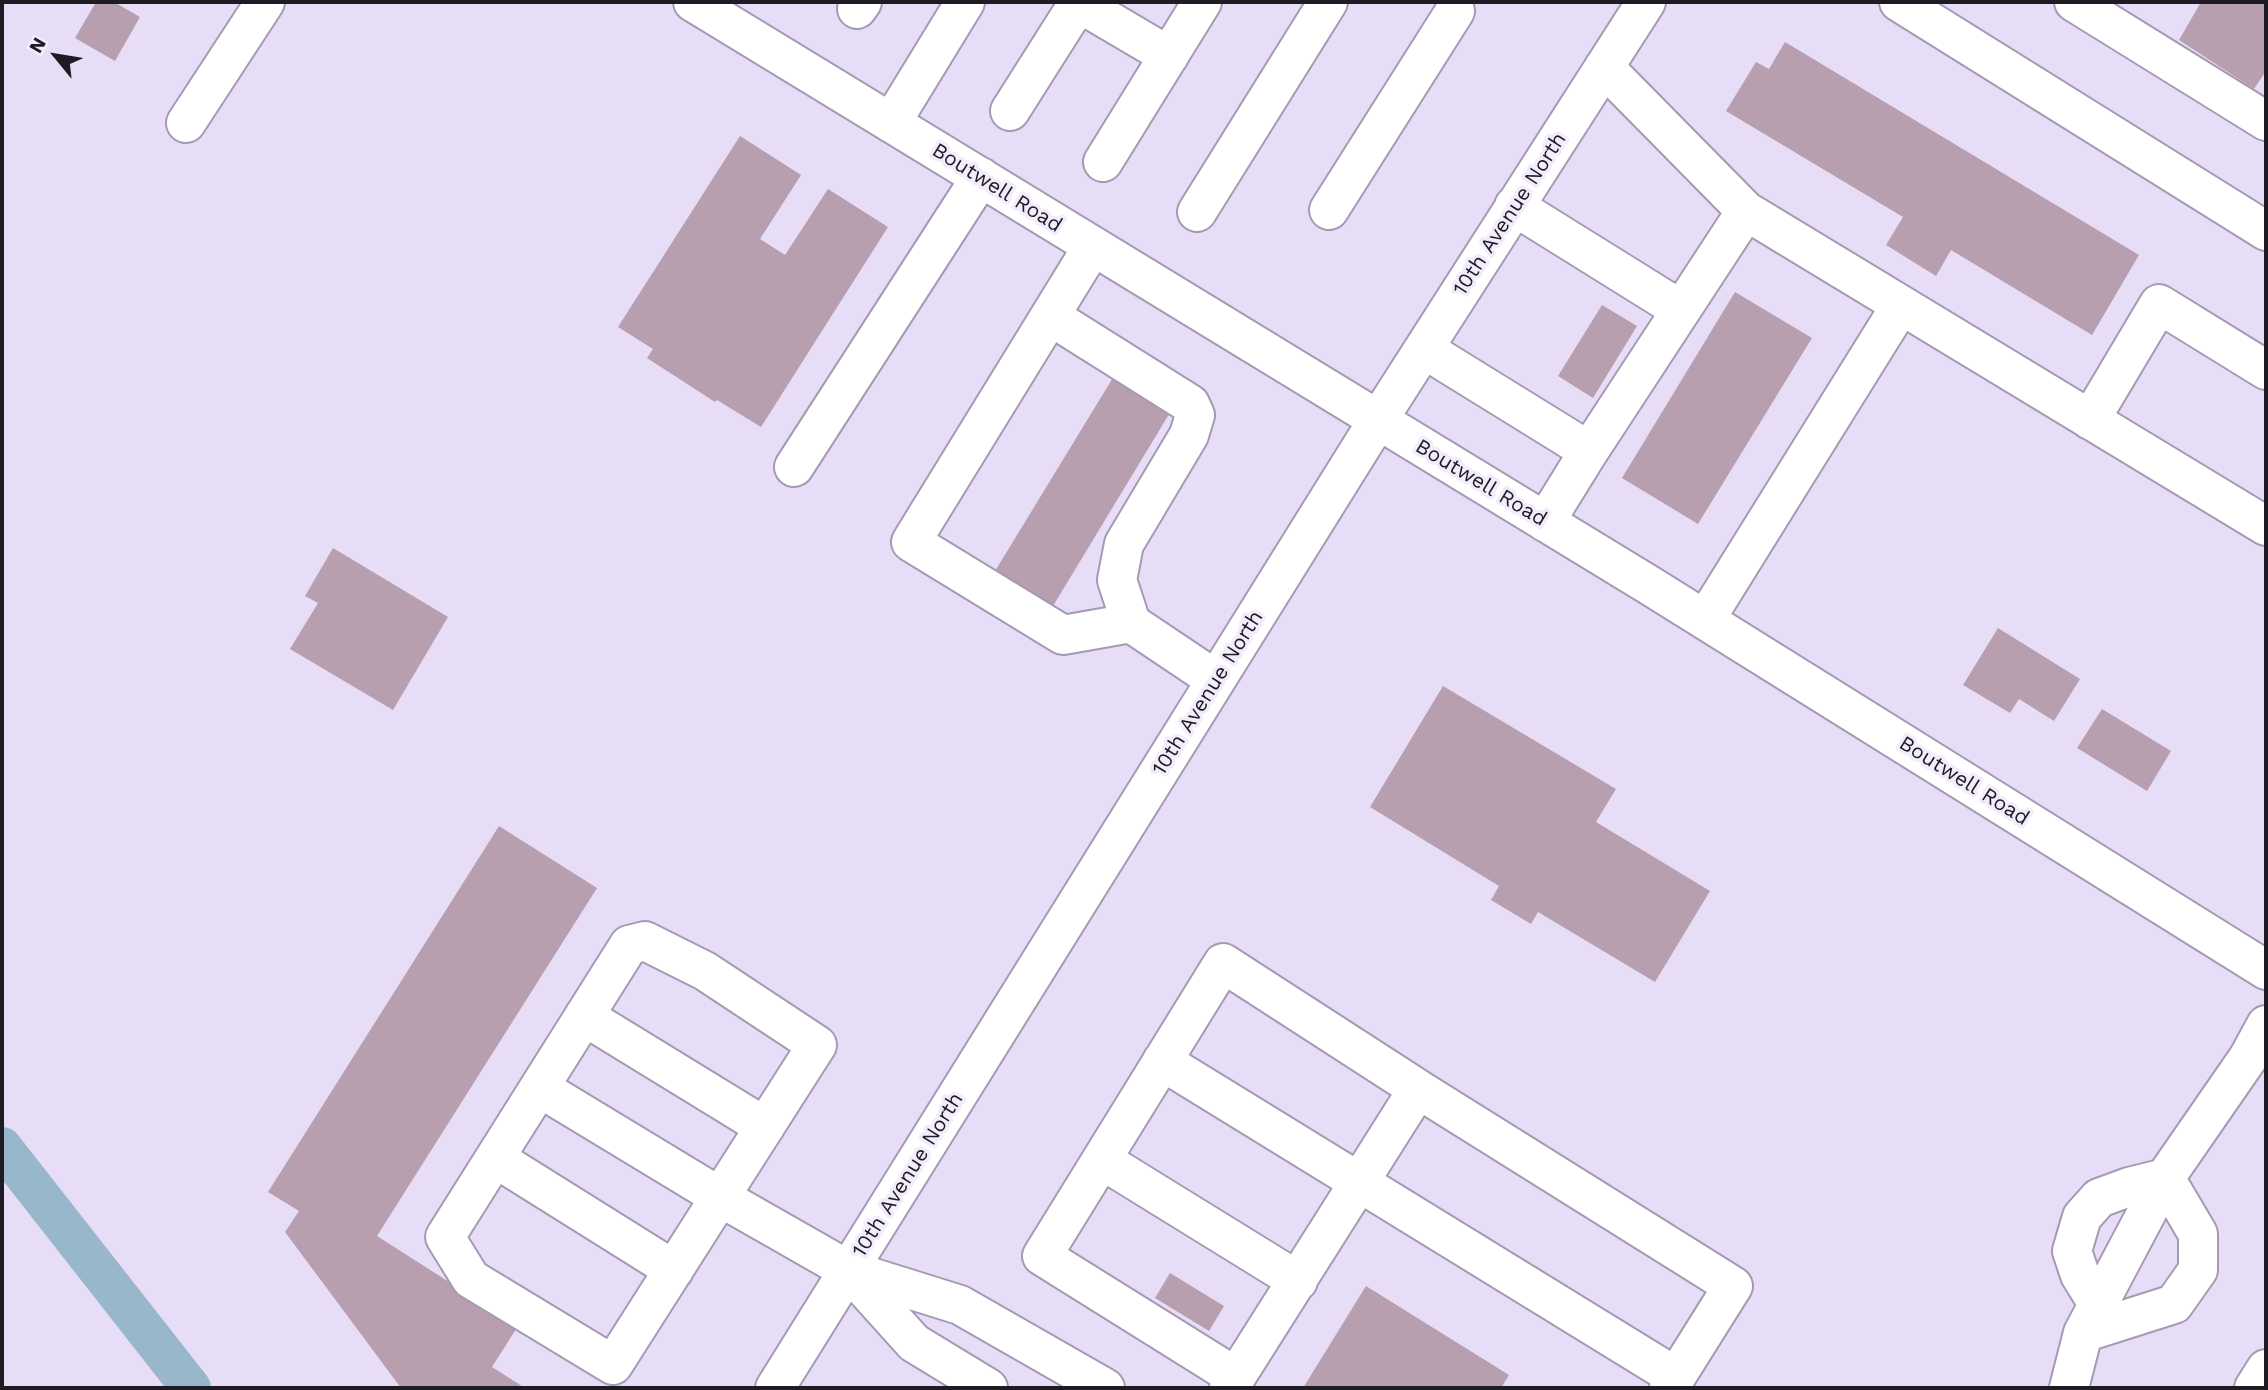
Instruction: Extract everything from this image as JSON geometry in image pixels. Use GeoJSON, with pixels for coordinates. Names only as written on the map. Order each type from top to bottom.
{"type":"FeatureCollection","features":[{"type":"Feature","properties":{"kind":"street"},"geometry":{"type":"LineString","coordinates":[[187,123],[265,2]]}},
{"type":"Feature","properties":{"kind":"street","name":"Boutwell Road"},"geometry":{"type":"LineString","coordinates":[[694,2],[1705,620],[2266,970]]}},
{"type":"Feature","properties":{"kind":"street"},"geometry":{"type":"LineString","coordinates":[[891,123],[965,2]]}},
{"type":"Feature","properties":{"kind":"street"},"geometry":{"type":"LineString","coordinates":[[1010,111],[1079,2],[1169,56]]}},
{"type":"Feature","properties":{"kind":"street"},"geometry":{"type":"LineString","coordinates":[[1103,162],[1202,2]]}},
{"type":"Feature","properties":{"kind":"street"},"geometry":{"type":"LineString","coordinates":[[1197,212],[1328,2]]}},
{"type":"Feature","properties":{"kind":"street","name":"10th Avenue North"},"geometry":{"type":"LineString","coordinates":[[775,1388],[1378,421],[1646,2]]}},
{"type":"Feature","properties":{"kind":"street"},"geometry":{"type":"LineString","coordinates":[[1899,2],[2266,231]]}},
{"type":"Feature","properties":{"kind":"street"},"geometry":{"type":"LineString","coordinates":[[2074,2],[2266,121]]}},
{"type":"Feature","properties":{"kind":"street"},"geometry":{"type":"LineString","coordinates":[[1329,210],[1452,5]]}},
{"type":"Feature","properties":{"kind":"street"},"geometry":{"type":"LineString","coordinates":[[1604,67],[1746,212],[2266,526]]}},
{"type":"Feature","properties":{"kind":"street"},"geometry":{"type":"LineString","coordinates":[[794,467],[981,177]]}},
{"type":"Feature","properties":{"kind":"street"},"geometry":{"type":"LineString","coordinates":[[1514,206],[1681,310]]}},
{"type":"Feature","properties":{"kind":"street"},"geometry":{"type":"LineString","coordinates":[[1545,522],[1589,450],[1746,212]]}},
{"type":"Feature","properties":{"kind":"street"},"geometry":{"type":"LineString","coordinates":[[1093,246],[911,542],[1063,635],[1131,623]]}},
{"type":"Feature","properties":{"kind":"street"},"geometry":{"type":"LineString","coordinates":[[2091,420],[2159,304],[2266,370]]}},
{"type":"Feature","properties":{"kind":"street"},"geometry":{"type":"LineString","coordinates":[[1705,620],[1901,305]]}},
{"type":"Feature","properties":{"kind":"street"},"geometry":{"type":"LineString","coordinates":[[1050,316],[1190,404],[1195,415],[1189,435],[1124,544],[1117,580],[1131,623],[1216,680]]}},
{"type":"Feature","properties":{"kind":"street"},"geometry":{"type":"LineString","coordinates":[[1424,349],[1589,450]]}},
{"type":"Feature","properties":{"kind":"street"},"geometry":{"type":"LineString","coordinates":[[645,940],[705,971],[817,1045],[606,1377],[471,1279],[445,1237],[584,1016],[629,945],[645,940]]}},
{"type":"Feature","properties":{"kind":"street"},"geometry":{"type":"LineString","coordinates":[[1163,1061],[1359,1183],[1673,1383],[1733,1286],[1418,1089],[1223,963],[1042,1256],[1232,1383],[1359,1183],[1418,1089]]}},
{"type":"Feature","properties":{"kind":"street"},"geometry":{"type":"LineString","coordinates":[[584,1016],[765,1128]]}},
{"type":"Feature","properties":{"kind":"street"},"geometry":{"type":"LineString","coordinates":[[2069,1388],[2091,1318],[2165,1178],[2248,1058],[2266,1025]]}},
{"type":"Feature","properties":{"kind":"street"},"geometry":{"type":"LineString","coordinates":[[540,1088],[720,1197],[848,1270],[960,1305],[1105,1388]]}},
{"type":"Feature","properties":{"kind":"street"},"geometry":{"type":"LineString","coordinates":[[495,1158],[674,1270]]}},
{"type":"Feature","properties":{"kind":"street"},"geometry":{"type":"LineString","coordinates":[[1102,1160],[1297,1280]]}},
{"type":"Feature","properties":{"kind":"street"},"geometry":{"type":"LineString","coordinates":[[2091,1318],[2174,1304],[2198,1270],[2198,1234],[2165,1178]]}},
{"type":"Feature","properties":{"kind":"street"},"geometry":{"type":"LineString","coordinates":[[2091,1318],[2072,1251],[2082,1217],[2099,1198],[2165,1178]]}},
{"type":"Feature","properties":{"kind":"street"},"geometry":{"type":"LineString","coordinates":[[848,1270],[914,1343],[988,1388]]}},
{"type":"Feature","properties":{"kind":"street"},"geometry":{"type":"LineString","coordinates":[[2254,1388],[2266,1369]]}},
{"type":"Feature","properties":{"kind":"building"},"geometry":{"type":"Polygon","coordinates":[[[96,2],[114,2],[140,17],[115,61],[75,38],[96,2]]]}},
{"type":"Feature","properties":{"kind":"building"},"geometry":{"type":"Polygon","coordinates":[[[2201,2],[2266,2],[2266,71],[2254,89],[2179,40],[2201,2]]]}},
{"type":"Feature","properties":{"kind":"building"},"geometry":{"type":"Polygon","coordinates":[[[1785,42],[2139,255],[2092,335],[1951,250],[1936,276],[1886,245],[1903,217],[1726,111],[1756,62],[1769,69],[1785,42]]]}},
{"type":"Feature","properties":{"kind":"building"},"geometry":{"type":"Polygon","coordinates":[[[740,136],[801,175],[760,239],[785,255],[828,189],[888,227],[761,427],[717,400],[715,402],[647,358],[653,349],[618,327],[740,136]]]}},
{"type":"Feature","properties":{"kind":"building"},"geometry":{"type":"Polygon","coordinates":[[[1735,292],[1812,338],[1698,524],[1622,478],[1735,292]]]}},
{"type":"Feature","properties":{"kind":"building"},"geometry":{"type":"Polygon","coordinates":[[[1602,305],[1637,326],[1593,398],[1558,376],[1602,305]]]}},
{"type":"Feature","properties":{"kind":"building"},"geometry":{"type":"Polygon","coordinates":[[[1114,376],[1171,411],[1050,611],[992,576],[1114,376]]]}},
{"type":"Feature","properties":{"kind":"building"},"geometry":{"type":"Polygon","coordinates":[[[333,548],[448,617],[393,710],[290,649],[318,603],[305,596],[333,548]]]}},
{"type":"Feature","properties":{"kind":"building"},"geometry":{"type":"Polygon","coordinates":[[[1998,628],[2080,679],[2054,721],[2019,699],[2010,713],[1963,685],[1998,628]]]}},
{"type":"Feature","properties":{"kind":"building"},"geometry":{"type":"Polygon","coordinates":[[[1443,686],[1616,789],[1596,822],[1710,891],[1655,982],[1538,912],[1531,924],[1491,900],[1499,886],[1370,807],[1443,686]]]}},
{"type":"Feature","properties":{"kind":"building"},"geometry":{"type":"Polygon","coordinates":[[[2102,709],[2171,751],[2147,791],[2077,748],[2102,709]]]}},
{"type":"Feature","properties":{"kind":"building"},"geometry":{"type":"Polygon","coordinates":[[[499,826],[597,888],[377,1236],[518,1326],[492,1367],[525,1388],[401,1388],[285,1232],[299,1211],[268,1192],[499,826]]]}},
{"type":"Feature","properties":{"kind":"building"},"geometry":{"type":"Polygon","coordinates":[[[1170,1273],[1224,1306],[1209,1331],[1155,1298],[1170,1273]]]}},
{"type":"Feature","properties":{"kind":"building"},"geometry":{"type":"Polygon","coordinates":[[[1366,1286],[1509,1375],[1501,1388],[1303,1388],[1366,1286]]]}},
{"type":"Feature","properties":{"kind":"waterway"},"geometry":{"type":"LineString","coordinates":[[2,1147],[191,1388]]}}]}
